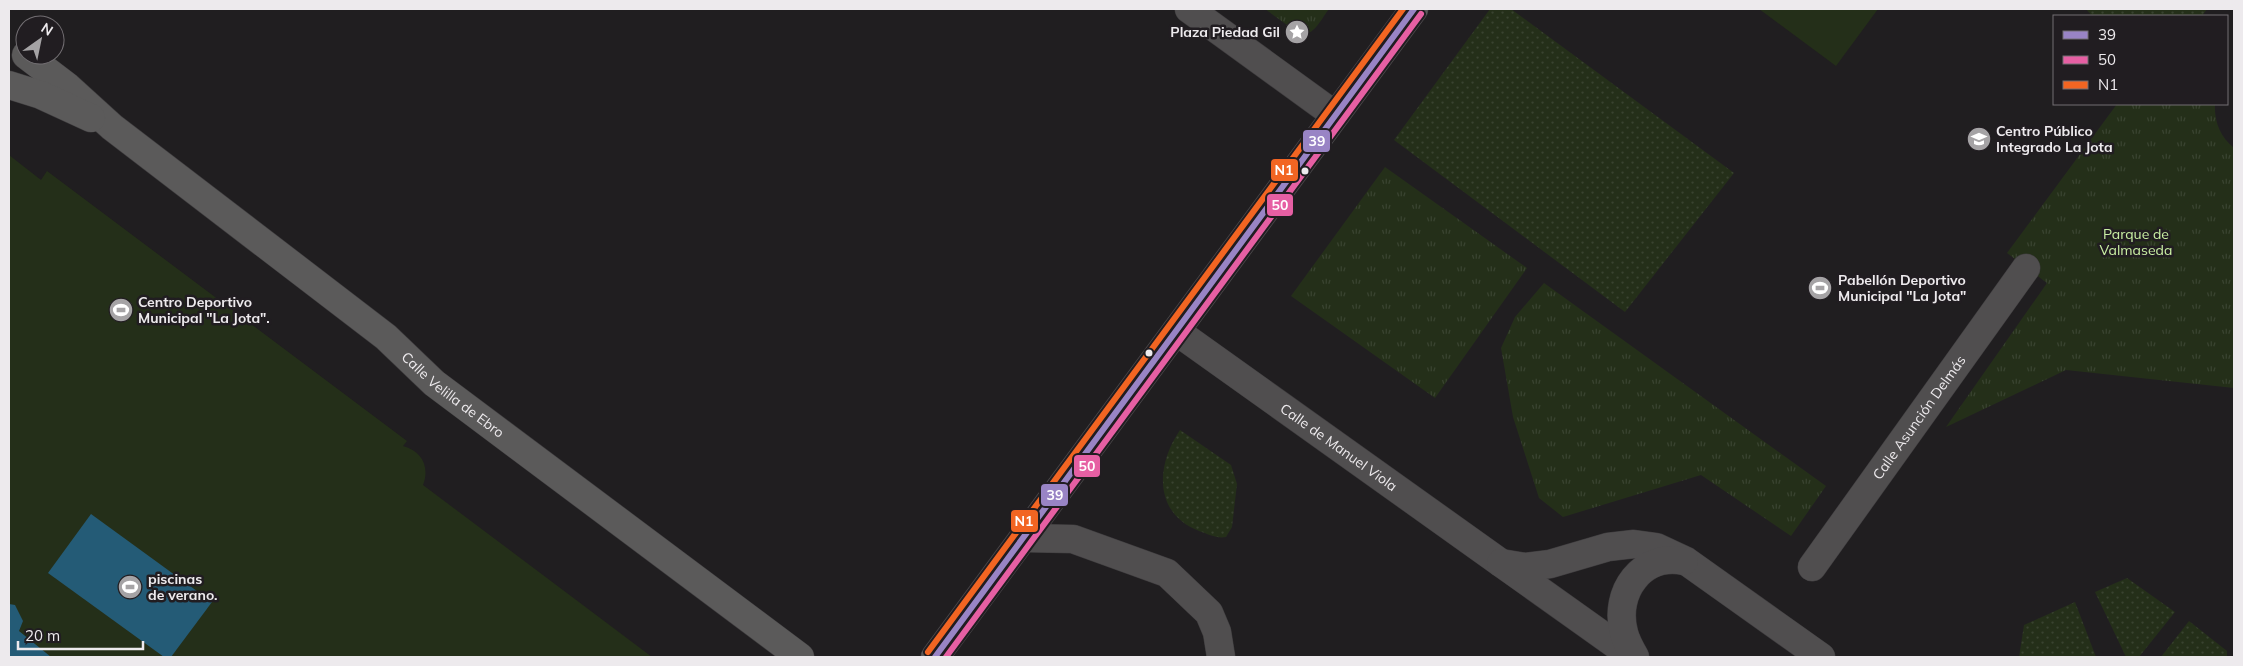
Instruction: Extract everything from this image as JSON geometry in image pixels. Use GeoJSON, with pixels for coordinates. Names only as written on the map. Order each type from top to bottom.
{"type":"FeatureCollection","features":[{"type":"Feature","properties":{"kind":"street"},"geometry":{"type":"LineString","coordinates":[[1189,9],[1335,115]]}},
{"type":"Feature","properties":{"kind":"street"},"geometry":{"type":"LineString","coordinates":[[935,657],[1414,9]]}},
{"type":"Feature","properties":{"kind":"street","name":"Calle Velilla de Ebro"},"geometry":{"type":"LineString","coordinates":[[39,65],[68,87],[112,127],[386,337],[434,383],[800,657]]}},
{"type":"Feature","properties":{"kind":"street","name":"Calle Velilla de Ebro"},"geometry":{"type":"LineString","coordinates":[[9,84],[41,95],[112,127]]}},
{"type":"Feature","properties":{"kind":"street","name":"Calle Asunción Delmás"},"geometry":{"type":"LineString","coordinates":[[1812,567],[2026,268]]}},
{"type":"Feature","properties":{"kind":"street","name":"Calle de Manuel Viola"},"geometry":{"type":"LineString","coordinates":[[1176,331],[1634,657]]}},
{"type":"Feature","properties":{"kind":"street"},"geometry":{"type":"LineString","coordinates":[[1024,538],[1073,539],[1166,572],[1209,612],[1217,632],[1221,657]]}},
{"type":"Feature","properties":{"kind":"street","name":"Calle de Manuel Viola"},"geometry":{"type":"LineString","coordinates":[[1501,563],[1524,567],[1550,564],[1608,547],[1634,544],[1656,547],[1686,561],[1821,657]]}},
{"type":"Feature","properties":{"kind":"street","name":"Calle de Manuel Viola"},"geometry":{"type":"LineString","coordinates":[[1634,657],[1624,633],[1622,618],[1624,599],[1630,585],[1637,574],[1650,564],[1674,559],[1686,561]]}},
{"type":"Feature","properties":{"kind":"green space"},"geometry":{"type":"Polygon","coordinates":[[[1265,9],[1329,9],[1312,31],[1303,34],[1298,33],[1265,9]]]}},
{"type":"Feature","properties":{"kind":"green space"},"geometry":{"type":"Polygon","coordinates":[[[1490,9],[1511,9],[1734,173],[1625,312],[1394,140],[1490,9]]]}},
{"type":"Feature","properties":{"kind":"green space"},"geometry":{"type":"Polygon","coordinates":[[[1759,9],[1878,9],[1836,66],[1759,9]]]}},
{"type":"Feature","properties":{"kind":"green space"},"geometry":{"type":"Polygon","coordinates":[[[2086,9],[2207,9],[2203,15],[2091,15],[2086,9]]]}},
{"type":"Feature","properties":{"kind":"green space","name":"Parque de Valmaseda"},"geometry":{"type":"Polygon","coordinates":[[[2116,105],[2215,105],[2219,128],[2225,139],[2234,148],[2234,388],[2066,370],[1946,427],[2047,283],[2007,253],[2116,105]]]}},
{"type":"Feature","properties":{"kind":"green space","name":"Centro Deportivo Municipal \"La Jota\"."},"geometry":{"type":"Polygon","coordinates":[[[9,155],[41,180],[47,171],[407,441],[403,446],[410,448],[420,456],[425,466],[426,472],[423,485],[652,657],[9,657],[9,155]]]}},
{"type":"Feature","properties":{"kind":"green space"},"geometry":{"type":"Polygon","coordinates":[[[1385,167],[1527,268],[1435,398],[1291,296],[1385,167]]]}},
{"type":"Feature","properties":{"kind":"green space"},"geometry":{"type":"Polygon","coordinates":[[[1544,283],[1826,486],[1791,536],[1701,475],[1563,517],[1539,498],[1513,417],[1501,348],[1515,317],[1544,283]]]}},
{"type":"Feature","properties":{"kind":"green space"},"geometry":{"type":"Polygon","coordinates":[[[1180,430],[1231,465],[1237,484],[1232,527],[1226,537],[1212,536],[1184,523],[1173,513],[1166,500],[1163,487],[1163,473],[1166,458],[1180,430]]]}},
{"type":"Feature","properties":{"kind":"green space"},"geometry":{"type":"Polygon","coordinates":[[[2127,578],[2175,612],[2139,657],[2126,657],[2095,592],[2127,578]]]}},
{"type":"Feature","properties":{"kind":"green space"},"geometry":{"type":"Polygon","coordinates":[[[2075,602],[2096,657],[2019,657],[2024,625],[2075,602]]]}},
{"type":"Feature","properties":{"kind":"green space"},"geometry":{"type":"Polygon","coordinates":[[[2189,621],[2227,651],[2227,657],[2161,657],[2189,621]]]}},
{"type":"Feature","properties":{"kind":"water","name":"piscinas de verano."},"geometry":{"type":"Polygon","coordinates":[[[91,514],[212,602],[171,657],[164,657],[48,573],[91,514]]]}},
{"type":"Feature","properties":{"kind":"water"},"geometry":{"type":"Polygon","coordinates":[[[9,604],[15,605],[23,621],[19,631],[51,657],[9,657],[9,604]]]}},
{"type":"Feature","properties":{"kind":"transit line","name":"N1"},"geometry":{"type":"LineString","coordinates":[[928,652],[1403,9]]}},
{"type":"Feature","properties":{"kind":"transit line","name":"39"},"geometry":{"type":"LineString","coordinates":[[935,657],[1414,9]]}},
{"type":"Feature","properties":{"kind":"transit line","name":"50"},"geometry":{"type":"LineString","coordinates":[[946,657],[1421,14]]}},
{"type":"Feature","properties":{"kind":"place","name":"Plaza Piedad Gil"},"geometry":{"type":"Point","coordinates":[1297,32]}},
{"type":"Feature","properties":{"kind":"place","name":"Centro Público Integrado La Jota"},"geometry":{"type":"Point","coordinates":[1979,139]}},
{"type":"Feature","properties":{"kind":"place","name":"Pabellón Deportivo Municipal \"La Jota\""},"geometry":{"type":"Point","coordinates":[1820,288]}},
{"type":"Feature","properties":{"kind":"place","name":"Centro Deportivo Municipal \"La Jota\"."},"geometry":{"type":"Point","coordinates":[121,310]}},
{"type":"Feature","properties":{"kind":"place","name":"piscinas de verano."},"geometry":{"type":"Point","coordinates":[130,587]}}]}
